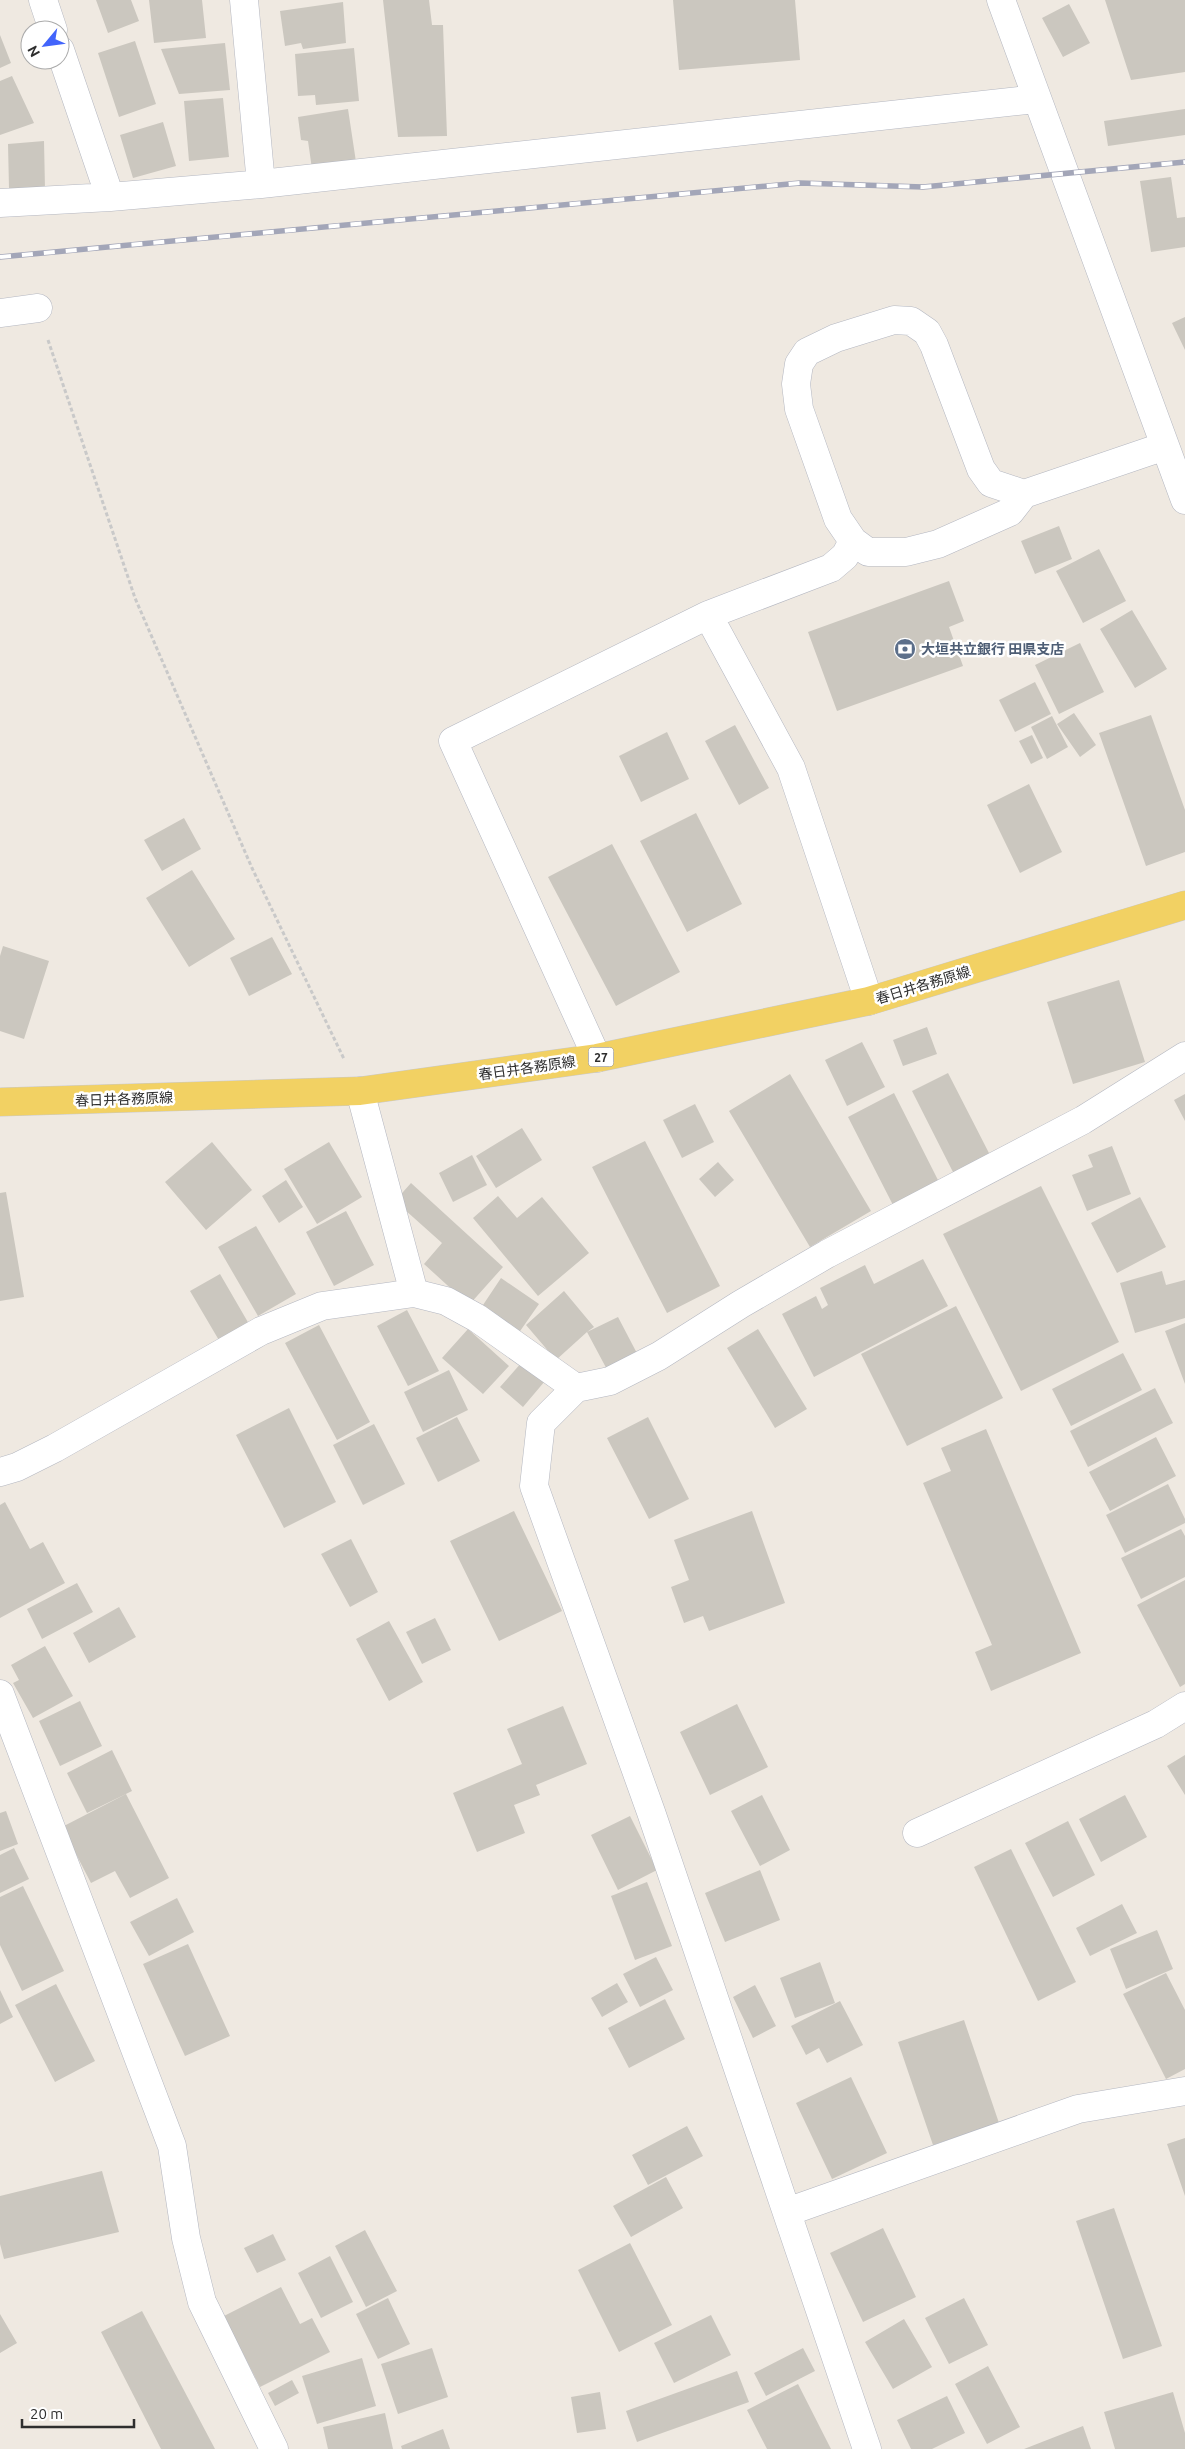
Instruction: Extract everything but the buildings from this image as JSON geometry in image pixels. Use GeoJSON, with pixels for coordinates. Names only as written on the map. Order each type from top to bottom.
{"type":"FeatureCollection","features":[{"type":"Feature","properties":{"kind":"main road","name":"春日井各務原線"},"geometry":{"type":"LineString","coordinates":[[0,1102],[360,1091],[597,1058],[869,1001],[1185,905]]}},
{"type":"Feature","properties":{"kind":"street"},"geometry":{"type":"LineString","coordinates":[[43,0],[50,20]]}},
{"type":"Feature","properties":{"kind":"street"},"geometry":{"type":"LineString","coordinates":[[244,0],[261,184]]}},
{"type":"Feature","properties":{"kind":"street"},"geometry":{"type":"LineString","coordinates":[[1001,0],[1185,500]]}},
{"type":"Feature","properties":{"kind":"street"},"geometry":{"type":"LineString","coordinates":[[67,70],[110,197]]}},
{"type":"Feature","properties":{"kind":"street"},"geometry":{"type":"LineString","coordinates":[[0,202],[110,197],[261,184],[1036,99]]}},
{"type":"Feature","properties":{"kind":"street"},"geometry":{"type":"LineString","coordinates":[[0,313],[38,308]]}},
{"type":"Feature","properties":{"kind":"street"},"geometry":{"type":"LineString","coordinates":[[1024,494],[991,483],[981,469],[934,344],[927,332],[911,320],[894,320],[836,338],[807,352],[800,364],[796,384],[799,409],[838,519],[853,541],[868,552],[906,552],[938,544],[1010,512],[1024,494],[1166,446]]}},
{"type":"Feature","properties":{"kind":"street"},"geometry":{"type":"LineString","coordinates":[[597,1058],[453,741],[708,615],[831,568],[845,556],[853,541]]}},
{"type":"Feature","properties":{"kind":"street"},"geometry":{"type":"LineString","coordinates":[[708,615],[792,768],[869,1001]]}},
{"type":"Feature","properties":{"kind":"street"},"geometry":{"type":"LineString","coordinates":[[867,2449],[651,1812],[534,1486],[541,1423],[576,1388],[610,1381],[659,1356],[809,1264],[1083,1120],[1185,1056]]}},
{"type":"Feature","properties":{"kind":"street"},"geometry":{"type":"LineString","coordinates":[[360,1091],[414,1293]]}},
{"type":"Feature","properties":{"kind":"street"},"geometry":{"type":"LineString","coordinates":[[0,1472],[17,1467],[55,1448],[261,1330],[322,1306],[414,1293],[446,1301],[477,1318],[576,1388]]}},
{"type":"Feature","properties":{"kind":"street"},"geometry":{"type":"LineString","coordinates":[[0,1694],[172,2146],[186,2238],[202,2302],[274,2449]]}},
{"type":"Feature","properties":{"kind":"street"},"geometry":{"type":"LineString","coordinates":[[917,1832],[1156,1724],[1185,1706]]}},
{"type":"Feature","properties":{"kind":"street"},"geometry":{"type":"LineString","coordinates":[[787,2212],[1078,2109],[1185,2091]]}},
{"type":"Feature","properties":{"kind":"path"},"geometry":{"type":"LineString","coordinates":[[38,308],[134,598],[207,769],[252,868],[360,1091]]}},
{"type":"Feature","properties":{"kind":"railway"},"geometry":{"type":"LineString","coordinates":[[0,257],[800,183],[923,187],[1185,162]]}},
{"type":"Feature","properties":{"kind":"place","name":"大垣共立銀行 田県支店"},"geometry":{"type":"Point","coordinates":[905,649]}}]}
